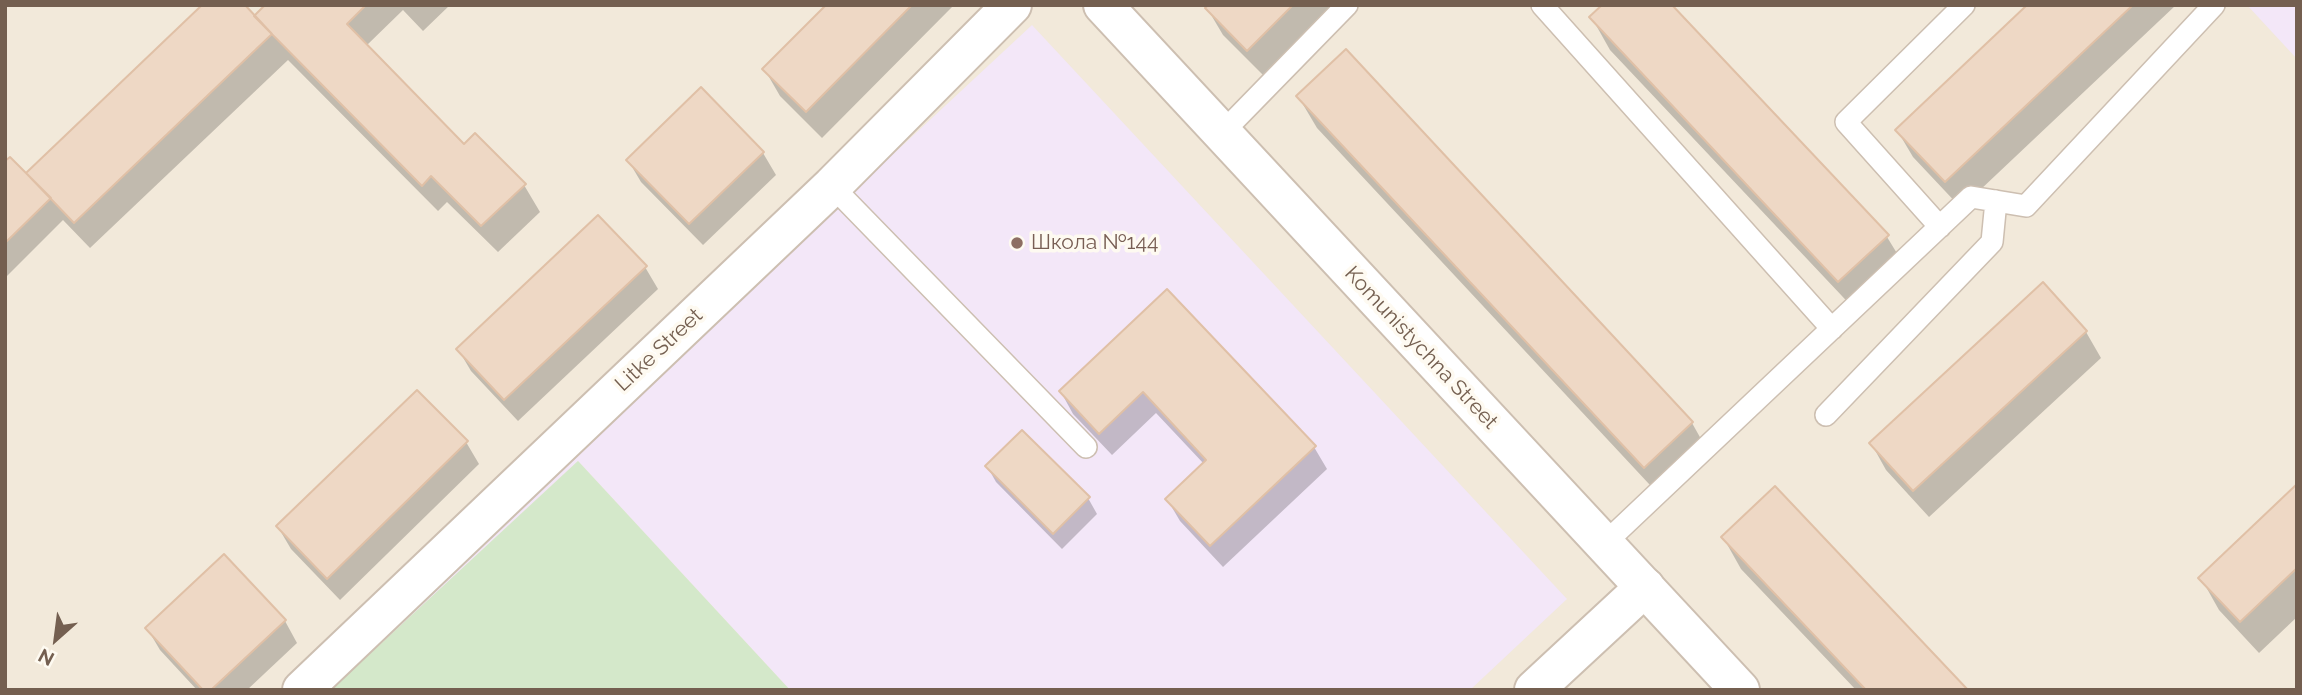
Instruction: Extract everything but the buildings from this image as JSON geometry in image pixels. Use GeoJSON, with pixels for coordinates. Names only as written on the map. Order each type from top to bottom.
{"type":"FeatureCollection","features":[{"type":"Feature","properties":{"kind":"street","name":"Litke Street"},"geometry":{"type":"LineString","coordinates":[[302,690],[832,186],[1012,5]]}},
{"type":"Feature","properties":{"kind":"street","name":"Komunistychna Street"},"geometry":{"type":"LineString","coordinates":[[1103,5],[1740,690]]}},
{"type":"Feature","properties":{"kind":"street"},"geometry":{"type":"LineString","coordinates":[[1534,690],[1645,587]]}},
{"type":"Feature","properties":{"kind":"lane"},"geometry":{"type":"LineString","coordinates":[[1222,133],[1347,5]]}},
{"type":"Feature","properties":{"kind":"lane"},"geometry":{"type":"LineString","coordinates":[[1542,5],[1832,329]]}},
{"type":"Feature","properties":{"kind":"lane"},"geometry":{"type":"LineString","coordinates":[[1940,227],[1846,122],[1964,5]]}},
{"type":"Feature","properties":{"kind":"lane"},"geometry":{"type":"LineString","coordinates":[[1604,544],[1972,197],[2026,206],[2214,5]]}},
{"type":"Feature","properties":{"kind":"lane"},"geometry":{"type":"LineString","coordinates":[[832,186],[1086,447]]}},
{"type":"Feature","properties":{"kind":"lane"},"geometry":{"type":"LineString","coordinates":[[1826,415],[1992,242],[1996,201]]}},
{"type":"Feature","properties":{"kind":"shaded area"},"geometry":{"type":"Polygon","coordinates":[[[5,5],[2297,5],[2297,690],[5,690],[5,5]]]}},
{"type":"Feature","properties":{"kind":"shaded area"},"geometry":{"type":"Polygon","coordinates":[[[2247,5],[2297,5],[2297,59],[2247,5]]]}},
{"type":"Feature","properties":{"kind":"shaded area","name":"Школа №144"},"geometry":{"type":"Polygon","coordinates":[[[1032,25],[1567,599],[1470,690],[790,690],[578,461],[331,690],[317,690],[1032,25]]]}},
{"type":"Feature","properties":{"kind":"green space"},"geometry":{"type":"Polygon","coordinates":[[[578,461],[790,690],[331,690],[578,461]]]}},
{"type":"Feature","properties":{"kind":"place","name":"Школа №144"},"geometry":{"type":"Point","coordinates":[1017,243]}}]}
